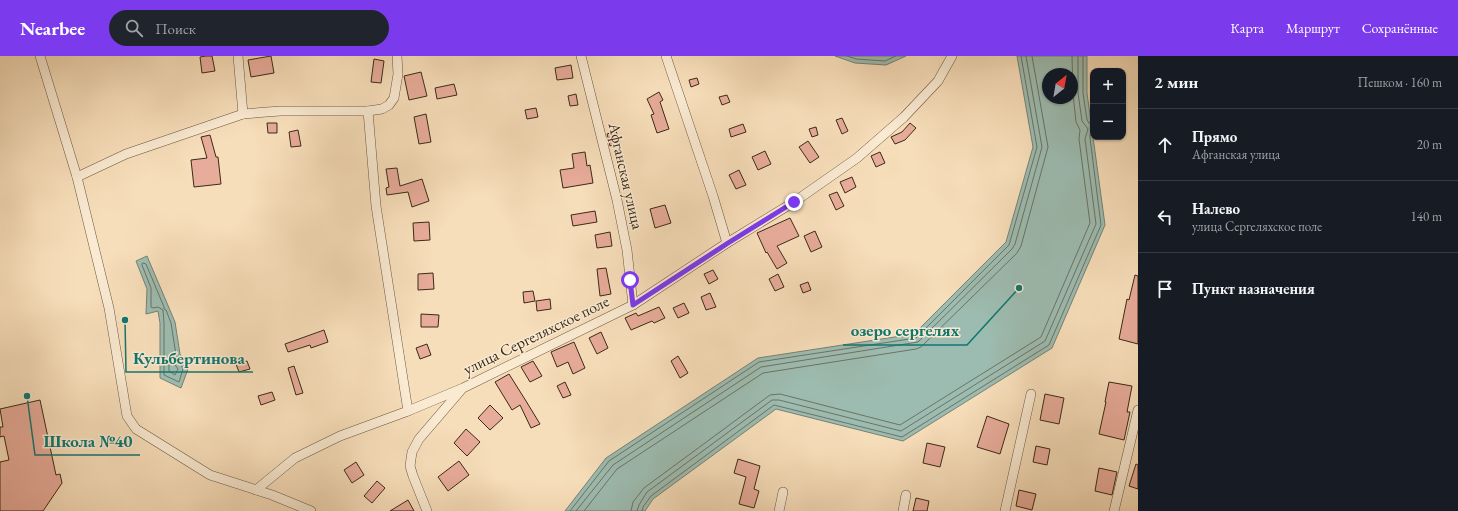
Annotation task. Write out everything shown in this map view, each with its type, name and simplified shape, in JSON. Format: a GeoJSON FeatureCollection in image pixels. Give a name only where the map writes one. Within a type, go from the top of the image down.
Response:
{"type":"FeatureCollection","features":[{"type":"Feature","properties":{"kind":"street"},"geometry":{"type":"LineString","coordinates":[[40,56],[77,177],[109,308],[127,416],[136,429],[210,475],[256,490],[311,511]]}},
{"type":"Feature","properties":{"kind":"street"},"geometry":{"type":"LineString","coordinates":[[238,56],[243,114]]}},
{"type":"Feature","properties":{"kind":"street"},"geometry":{"type":"LineString","coordinates":[[77,177],[126,154],[243,114],[368,111],[382,109],[389,105],[394,98],[398,74],[397,56]]}},
{"type":"Feature","properties":{"kind":"street","name":"Афганская улица"},"geometry":{"type":"LineString","coordinates":[[580,56],[617,200],[627,250],[633,305]]}},
{"type":"Feature","properties":{"kind":"street"},"geometry":{"type":"LineString","coordinates":[[666,56],[728,243]]}},
{"type":"Feature","properties":{"kind":"street","name":"улица Сергеляхское поле"},"geometry":{"type":"LineString","coordinates":[[256,490],[295,458],[340,436],[408,411],[463,388],[633,305],[794,202],[857,158],[904,117],[938,81],[952,56]]}},
{"type":"Feature","properties":{"kind":"street"},"geometry":{"type":"LineString","coordinates":[[368,111],[376,206],[408,411]]}},
{"type":"Feature","properties":{"kind":"street"},"geometry":{"type":"LineString","coordinates":[[427,511],[410,466],[412,452],[419,439],[463,388]]}},
{"type":"Feature","properties":{"kind":"street"},"geometry":{"type":"LineString","coordinates":[[1005,511],[1031,394]]}},
{"type":"Feature","properties":{"kind":"street"},"geometry":{"type":"LineString","coordinates":[[1114,511],[1138,410]]}},
{"type":"Feature","properties":{"kind":"street"},"geometry":{"type":"LineString","coordinates":[[779,511],[783,492]]}},
{"type":"Feature","properties":{"kind":"street"},"geometry":{"type":"LineString","coordinates":[[903,511],[906,495]]}},
{"type":"Feature","properties":{"kind":"water"},"geometry":{"type":"Polygon","coordinates":[[[835,56],[906,56],[886,65],[855,63],[835,56]]]}},
{"type":"Feature","properties":{"kind":"water"},"geometry":{"type":"Polygon","coordinates":[[[1017,56],[1087,56],[1087,93],[1090,115],[1090,140],[1093,140],[1105,225],[1052,348],[903,441],[776,409],[653,499],[645,511],[565,511],[606,458],[758,358],[914,334],[1006,242],[1033,147],[1017,56]]]}},
{"type":"Feature","properties":{"kind":"water"},"geometry":{"type":"Polygon","coordinates":[[[147,256],[175,322],[180,354],[188,369],[181,388],[160,378],[160,323],[158,311],[146,314],[147,289],[136,261],[147,256]]]}},
{"type":"Feature","properties":{"kind":"building"},"geometry":{"type":"Polygon","coordinates":[[[212,56],[215,71],[202,73],[200,57],[212,56]]]}},
{"type":"Feature","properties":{"kind":"building"},"geometry":{"type":"Polygon","coordinates":[[[271,56],[274,73],[251,77],[248,60],[271,56]]]}},
{"type":"Feature","properties":{"kind":"building"},"geometry":{"type":"Polygon","coordinates":[[[374,59],[384,61],[381,83],[371,82],[374,59]]]}},
{"type":"Feature","properties":{"kind":"building"},"geometry":{"type":"Polygon","coordinates":[[[571,65],[573,78],[557,80],[555,68],[571,65]]]}},
{"type":"Feature","properties":{"kind":"building"},"geometry":{"type":"Polygon","coordinates":[[[421,72],[427,96],[409,100],[404,76],[421,72]]]}},
{"type":"Feature","properties":{"kind":"building"},"geometry":{"type":"Polygon","coordinates":[[[697,78],[699,84],[691,87],[689,80],[697,78]]]}},
{"type":"Feature","properties":{"kind":"building"},"geometry":{"type":"Polygon","coordinates":[[[454,84],[457,95],[437,99],[435,88],[454,84]]]}},
{"type":"Feature","properties":{"kind":"building"},"geometry":{"type":"Polygon","coordinates":[[[659,92],[663,100],[660,102],[669,129],[657,133],[651,115],[654,114],[647,99],[659,92]]]}},
{"type":"Feature","properties":{"kind":"building"},"geometry":{"type":"Polygon","coordinates":[[[576,94],[578,105],[570,106],[568,96],[576,94]]]}},
{"type":"Feature","properties":{"kind":"building"},"geometry":{"type":"Polygon","coordinates":[[[727,95],[730,102],[722,105],[719,97],[727,95]]]}},
{"type":"Feature","properties":{"kind":"building"},"geometry":{"type":"Polygon","coordinates":[[[536,108],[538,117],[527,119],[525,110],[536,108]]]}},
{"type":"Feature","properties":{"kind":"building"},"geometry":{"type":"Polygon","coordinates":[[[426,114],[431,142],[419,144],[414,117],[426,114]]]}},
{"type":"Feature","properties":{"kind":"building"},"geometry":{"type":"Polygon","coordinates":[[[842,118],[848,131],[842,134],[836,120],[842,118]]]}},
{"type":"Feature","properties":{"kind":"building"},"geometry":{"type":"Polygon","coordinates":[[[267,123],[277,123],[277,133],[268,133],[267,123]]]}},
{"type":"Feature","properties":{"kind":"building"},"geometry":{"type":"Polygon","coordinates":[[[910,123],[916,128],[905,140],[895,144],[891,137],[902,132],[910,123]]]}},
{"type":"Feature","properties":{"kind":"building"},"geometry":{"type":"Polygon","coordinates":[[[743,124],[746,132],[731,137],[729,129],[743,124]]]}},
{"type":"Feature","properties":{"kind":"building"},"geometry":{"type":"Polygon","coordinates":[[[816,127],[818,135],[812,137],[809,129],[816,127]]]}},
{"type":"Feature","properties":{"kind":"building"},"geometry":{"type":"Polygon","coordinates":[[[298,130],[301,146],[291,147],[289,132],[298,130]]]}},
{"type":"Feature","properties":{"kind":"building"},"geometry":{"type":"Polygon","coordinates":[[[616,131],[620,143],[610,146],[607,134],[616,131]]]}},
{"type":"Feature","properties":{"kind":"building"},"geometry":{"type":"Polygon","coordinates":[[[210,135],[216,157],[218,157],[221,184],[194,187],[191,160],[207,158],[201,137],[210,135]]]}},
{"type":"Feature","properties":{"kind":"building"},"geometry":{"type":"Polygon","coordinates":[[[808,141],[819,157],[810,163],[799,147],[808,141]]]}},
{"type":"Feature","properties":{"kind":"building"},"geometry":{"type":"Polygon","coordinates":[[[765,151],[771,164],[758,170],[752,157],[765,151]]]}},
{"type":"Feature","properties":{"kind":"building"},"geometry":{"type":"Polygon","coordinates":[[[585,152],[587,166],[590,165],[593,183],[563,188],[560,170],[574,168],[572,154],[585,152]]]}},
{"type":"Feature","properties":{"kind":"building"},"geometry":{"type":"Polygon","coordinates":[[[880,152],[885,163],[876,167],[871,156],[880,152]]]}},
{"type":"Feature","properties":{"kind":"building"},"geometry":{"type":"Polygon","coordinates":[[[397,168],[400,186],[422,179],[429,201],[412,207],[408,192],[387,195],[386,188],[389,187],[386,169],[397,168]]]}},
{"type":"Feature","properties":{"kind":"building"},"geometry":{"type":"Polygon","coordinates":[[[739,170],[746,185],[736,189],[729,175],[739,170]]]}},
{"type":"Feature","properties":{"kind":"building"},"geometry":{"type":"Polygon","coordinates":[[[852,177],[856,187],[845,193],[840,182],[852,177]]]}},
{"type":"Feature","properties":{"kind":"building"},"geometry":{"type":"Polygon","coordinates":[[[837,192],[844,206],[836,210],[829,195],[837,192]]]}},
{"type":"Feature","properties":{"kind":"building"},"geometry":{"type":"Polygon","coordinates":[[[665,205],[671,223],[655,228],[650,209],[665,205]]]}},
{"type":"Feature","properties":{"kind":"building"},"geometry":{"type":"Polygon","coordinates":[[[595,211],[597,222],[573,226],[571,215],[595,211]]]}},
{"type":"Feature","properties":{"kind":"building"},"geometry":{"type":"Polygon","coordinates":[[[790,218],[799,236],[777,246],[787,263],[777,269],[767,252],[766,253],[757,233],[790,218]]]}},
{"type":"Feature","properties":{"kind":"building"},"geometry":{"type":"Polygon","coordinates":[[[429,222],[430,240],[414,241],[413,223],[429,222]]]}},
{"type":"Feature","properties":{"kind":"building"},"geometry":{"type":"Polygon","coordinates":[[[815,231],[822,247],[811,252],[804,236],[815,231]]]}},
{"type":"Feature","properties":{"kind":"building"},"geometry":{"type":"Polygon","coordinates":[[[610,232],[612,246],[597,248],[595,235],[610,232]]]}},
{"type":"Feature","properties":{"kind":"building"},"geometry":{"type":"Polygon","coordinates":[[[606,268],[611,294],[600,296],[597,269],[606,268]]]}},
{"type":"Feature","properties":{"kind":"building"},"geometry":{"type":"Polygon","coordinates":[[[713,270],[718,279],[709,284],[704,274],[713,270]]]}},
{"type":"Feature","properties":{"kind":"building"},"geometry":{"type":"Polygon","coordinates":[[[433,273],[434,289],[418,290],[418,274],[433,273]]]}},
{"type":"Feature","properties":{"kind":"building"},"geometry":{"type":"Polygon","coordinates":[[[778,274],[784,287],[775,291],[769,279],[778,274]]]}},
{"type":"Feature","properties":{"kind":"building"},"geometry":{"type":"Polygon","coordinates":[[[1135,275],[1138,276],[1138,344],[1119,339],[1127,299],[1129,300],[1135,275]]]}},
{"type":"Feature","properties":{"kind":"building"},"geometry":{"type":"Polygon","coordinates":[[[808,282],[811,290],[803,293],[800,285],[808,282]]]}},
{"type":"Feature","properties":{"kind":"building"},"geometry":{"type":"Polygon","coordinates":[[[533,291],[535,301],[524,303],[523,292],[533,291]]]}},
{"type":"Feature","properties":{"kind":"building"},"geometry":{"type":"Polygon","coordinates":[[[710,293],[716,307],[706,310],[701,297],[710,293]]]}},
{"type":"Feature","properties":{"kind":"building"},"geometry":{"type":"Polygon","coordinates":[[[550,299],[551,309],[537,311],[536,301],[550,299]]]}},
{"type":"Feature","properties":{"kind":"building"},"geometry":{"type":"Polygon","coordinates":[[[684,303],[689,313],[678,318],[673,308],[684,303]]]}},
{"type":"Feature","properties":{"kind":"building"},"geometry":{"type":"Polygon","coordinates":[[[659,307],[665,318],[654,323],[652,321],[631,330],[625,318],[636,313],[638,316],[659,307]]]}},
{"type":"Feature","properties":{"kind":"building"},"geometry":{"type":"Polygon","coordinates":[[[421,314],[439,315],[438,327],[421,327],[421,314]]]}},
{"type":"Feature","properties":{"kind":"building"},"geometry":{"type":"Polygon","coordinates":[[[324,330],[328,342],[311,348],[310,345],[288,352],[285,344],[324,330]]]}},
{"type":"Feature","properties":{"kind":"building"},"geometry":{"type":"Polygon","coordinates":[[[601,332],[608,348],[597,354],[589,338],[601,332]]]}},
{"type":"Feature","properties":{"kind":"building"},"geometry":{"type":"Polygon","coordinates":[[[574,342],[585,368],[573,374],[568,362],[557,367],[551,352],[574,342]]]}},
{"type":"Feature","properties":{"kind":"building"},"geometry":{"type":"Polygon","coordinates":[[[427,344],[431,355],[420,359],[416,348],[427,344]]]}},
{"type":"Feature","properties":{"kind":"building"},"geometry":{"type":"Polygon","coordinates":[[[678,356],[688,373],[680,378],[671,361],[678,356]]]}},
{"type":"Feature","properties":{"kind":"building"},"geometry":{"type":"Polygon","coordinates":[[[247,361],[250,369],[239,372],[236,364],[247,361]]]}},
{"type":"Feature","properties":{"kind":"building"},"geometry":{"type":"Polygon","coordinates":[[[533,361],[542,376],[530,382],[521,367],[533,361]]]}},
{"type":"Feature","properties":{"kind":"building"},"geometry":{"type":"Polygon","coordinates":[[[294,366],[303,393],[296,395],[288,368],[294,366]]]}},
{"type":"Feature","properties":{"kind":"building"},"geometry":{"type":"Polygon","coordinates":[[[509,374],[540,424],[531,428],[520,405],[512,410],[495,382],[509,374]]]}},
{"type":"Feature","properties":{"kind":"building"},"geometry":{"type":"Polygon","coordinates":[[[565,382],[571,395],[563,398],[557,386],[565,382]]]}},
{"type":"Feature","properties":{"kind":"building"},"geometry":{"type":"Polygon","coordinates":[[[1109,382],[1132,386],[1127,412],[1130,412],[1124,440],[1099,434],[1109,382]]]}},
{"type":"Feature","properties":{"kind":"building"},"geometry":{"type":"Polygon","coordinates":[[[272,392],[275,400],[261,405],[258,396],[272,392]]]}},
{"type":"Feature","properties":{"kind":"building"},"geometry":{"type":"Polygon","coordinates":[[[1045,394],[1064,398],[1059,424],[1040,420],[1045,394]]]}},
{"type":"Feature","properties":{"kind":"building"},"geometry":{"type":"Polygon","coordinates":[[[40,400],[56,475],[60,474],[62,483],[43,511],[0,511],[0,462],[9,460],[4,436],[0,437],[0,427],[3,427],[0,409],[40,400]]]}},
{"type":"Feature","properties":{"kind":"building"},"geometry":{"type":"Polygon","coordinates":[[[490,405],[503,418],[490,430],[478,418],[490,405]]]}},
{"type":"Feature","properties":{"kind":"building"},"geometry":{"type":"Polygon","coordinates":[[[987,416],[1009,424],[1000,454],[977,447],[987,416]]]}},
{"type":"Feature","properties":{"kind":"building"},"geometry":{"type":"Polygon","coordinates":[[[466,429],[480,442],[467,456],[454,443],[466,429]]]}},
{"type":"Feature","properties":{"kind":"building"},"geometry":{"type":"Polygon","coordinates":[[[927,443],[945,447],[940,467],[923,463],[927,443]]]}},
{"type":"Feature","properties":{"kind":"building"},"geometry":{"type":"Polygon","coordinates":[[[1036,446],[1050,449],[1047,465],[1033,462],[1036,446]]]}},
{"type":"Feature","properties":{"kind":"building"},"geometry":{"type":"Polygon","coordinates":[[[738,459],[760,466],[754,489],[759,491],[754,508],[739,504],[746,477],[734,473],[738,459]]]}},
{"type":"Feature","properties":{"kind":"building"},"geometry":{"type":"Polygon","coordinates":[[[459,461],[469,475],[448,491],[438,477],[459,461]]]}},
{"type":"Feature","properties":{"kind":"building"},"geometry":{"type":"Polygon","coordinates":[[[356,462],[364,475],[352,483],[344,470],[356,462]]]}},
{"type":"Feature","properties":{"kind":"building"},"geometry":{"type":"Polygon","coordinates":[[[1136,464],[1138,465],[1138,489],[1129,486],[1136,464]]]}},
{"type":"Feature","properties":{"kind":"building"},"geometry":{"type":"Polygon","coordinates":[[[1099,468],[1117,472],[1112,495],[1095,491],[1099,468]]]}},
{"type":"Feature","properties":{"kind":"building"},"geometry":{"type":"Polygon","coordinates":[[[377,481],[385,488],[372,503],[364,496],[377,481]]]}},
{"type":"Feature","properties":{"kind":"building"},"geometry":{"type":"Polygon","coordinates":[[[1019,490],[1036,494],[1032,510],[1016,506],[1019,490]]]}},
{"type":"Feature","properties":{"kind":"building"},"geometry":{"type":"Polygon","coordinates":[[[916,498],[929,501],[927,511],[913,511],[916,498]]]}},
{"type":"Feature","properties":{"kind":"building"},"geometry":{"type":"Polygon","coordinates":[[[408,500],[414,511],[390,511],[408,500]]]}},
{"type":"Feature","properties":{"kind":"place","name":"озеро сергелях"},"geometry":{"type":"Point","coordinates":[1019,288]}},
{"type":"Feature","properties":{"kind":"place","name":"Кульбертинова"},"geometry":{"type":"Point","coordinates":[125,320]}},
{"type":"Feature","properties":{"kind":"place","name":"Школа №40"},"geometry":{"type":"Point","coordinates":[27,396]}},
{"type":"Feature","properties":{"kind":"route"},"geometry":{"type":"LineString","coordinates":[[630,280],[633,305],[794,202]]}}]}
